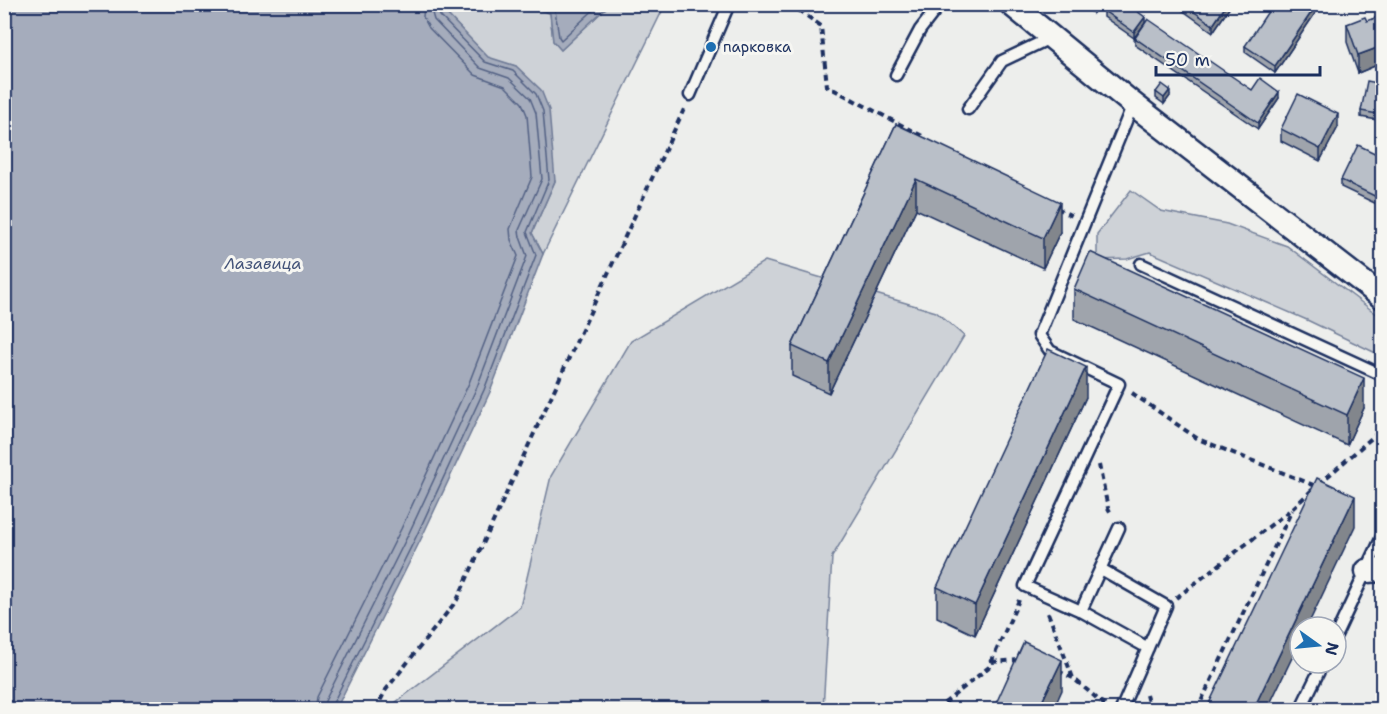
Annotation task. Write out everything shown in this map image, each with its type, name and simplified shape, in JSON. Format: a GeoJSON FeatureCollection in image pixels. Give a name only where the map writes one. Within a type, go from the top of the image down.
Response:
{"type":"FeatureCollection","features":[{"type":"Feature","properties":{"kind":"street"},"geometry":{"type":"LineString","coordinates":[[1011,4],[1133,104],[1383,297]]}},
{"type":"Feature","properties":{"kind":"lane"},"geometry":{"type":"LineString","coordinates":[[690,95],[729,4]]}},
{"type":"Feature","properties":{"kind":"lane"},"geometry":{"type":"LineString","coordinates":[[896,75],[920,30],[940,4]]}},
{"type":"Feature","properties":{"kind":"lane"},"geometry":{"type":"LineString","coordinates":[[968,109],[1002,61],[1052,37]]}},
{"type":"Feature","properties":{"kind":"lane"},"geometry":{"type":"LineString","coordinates":[[1133,104],[1039,335],[1050,351],[1119,384],[1025,586],[1081,611],[1148,648]]}},
{"type":"Feature","properties":{"kind":"lane"},"geometry":{"type":"LineString","coordinates":[[1141,264],[1383,375]]}},
{"type":"Feature","properties":{"kind":"lane"},"geometry":{"type":"LineString","coordinates":[[1081,611],[1119,528]]}},
{"type":"Feature","properties":{"kind":"lane"},"geometry":{"type":"LineString","coordinates":[[1348,615],[1375,571],[1383,537]]}},
{"type":"Feature","properties":{"kind":"lane"},"geometry":{"type":"LineString","coordinates":[[1101,569],[1166,606],[1121,710]]}},
{"type":"Feature","properties":{"kind":"lane"},"geometry":{"type":"LineString","coordinates":[[1302,709],[1318,675]]}},
{"type":"Feature","properties":{"kind":"path"},"geometry":{"type":"LineString","coordinates":[[790,4],[821,26],[827,86],[930,140]]}},
{"type":"Feature","properties":{"kind":"path"},"geometry":{"type":"LineString","coordinates":[[376,710],[385,691],[457,600],[690,95]]}},
{"type":"Feature","properties":{"kind":"path"},"geometry":{"type":"LineString","coordinates":[[1053,206],[1074,217]]}},
{"type":"Feature","properties":{"kind":"path"},"geometry":{"type":"LineString","coordinates":[[1119,384],[1198,439],[1316,486]]}},
{"type":"Feature","properties":{"kind":"path"},"geometry":{"type":"LineString","coordinates":[[1166,606],[1293,508],[1383,429]]}},
{"type":"Feature","properties":{"kind":"path"},"geometry":{"type":"LineString","coordinates":[[1093,440],[1107,507],[1119,528]]}},
{"type":"Feature","properties":{"kind":"path"},"geometry":{"type":"LineString","coordinates":[[1197,710],[1293,508]]}},
{"type":"Feature","properties":{"kind":"path"},"geometry":{"type":"LineString","coordinates":[[936,710],[992,662],[1025,586]]}},
{"type":"Feature","properties":{"kind":"path"},"geometry":{"type":"LineString","coordinates":[[1041,593],[1073,678]]}},
{"type":"Feature","properties":{"kind":"path"},"geometry":{"type":"LineString","coordinates":[[992,662],[1027,661]]}},
{"type":"Feature","properties":{"kind":"path"},"geometry":{"type":"LineString","coordinates":[[1055,670],[1073,678],[1110,710]]}},
{"type":"Feature","properties":{"kind":"shaded area"},"geometry":{"type":"Polygon","coordinates":[[[520,4],[550,13],[553,41],[561,50],[609,5],[665,5],[543,254],[532,233],[555,181],[516,66],[488,58],[445,12],[448,5],[520,4]]]}},
{"type":"Feature","properties":{"kind":"shaded area"},"geometry":{"type":"Polygon","coordinates":[[[1131,190],[1161,211],[1227,224],[1287,246],[1382,318],[1382,356],[1307,320],[1150,252],[1127,259],[1097,260],[1097,234],[1131,190]]]}},
{"type":"Feature","properties":{"kind":"shaded area"},"geometry":{"type":"Polygon","coordinates":[[[765,261],[936,312],[964,336],[832,557],[823,709],[390,710],[391,706],[520,607],[551,476],[631,341],[765,261]]]}},
{"type":"Feature","properties":{"kind":"water","name":"Лазавица"},"geometry":{"type":"Polygon","coordinates":[[[4,5],[448,5],[445,12],[488,57],[516,66],[541,90],[549,110],[555,181],[532,233],[543,254],[490,392],[421,539],[336,709],[5,709],[4,5]]]}},
{"type":"Feature","properties":{"kind":"water"},"geometry":{"type":"Polygon","coordinates":[[[520,5],[609,5],[561,50],[553,41],[550,13],[520,5]]]}},
{"type":"Feature","properties":{"kind":"building"},"geometry":{"type":"Polygon","coordinates":[[[1109,4],[1127,4],[1145,17],[1134,32],[1104,11],[1109,4]]]}},
{"type":"Feature","properties":{"kind":"building"},"geometry":{"type":"Polygon","coordinates":[[[1183,4],[1227,4],[1213,25],[1183,4]]]}},
{"type":"Feature","properties":{"kind":"building"},"geometry":{"type":"Polygon","coordinates":[[[1273,4],[1317,4],[1275,66],[1245,46],[1273,4]]]}},
{"type":"Feature","properties":{"kind":"building"},"geometry":{"type":"Polygon","coordinates":[[[1383,15],[1383,60],[1377,48],[1358,55],[1347,24],[1365,17],[1367,21],[1383,15]]]}},
{"type":"Feature","properties":{"kind":"building"},"geometry":{"type":"Polygon","coordinates":[[[1148,19],[1252,90],[1260,78],[1279,92],[1258,123],[1135,38],[1148,19]]]}},
{"type":"Feature","properties":{"kind":"building"},"geometry":{"type":"Polygon","coordinates":[[[1367,81],[1383,84],[1383,115],[1361,111],[1367,81]]]}},
{"type":"Feature","properties":{"kind":"building"},"geometry":{"type":"Polygon","coordinates":[[[1162,84],[1170,90],[1164,98],[1156,92],[1162,84]]]}},
{"type":"Feature","properties":{"kind":"building"},"geometry":{"type":"Polygon","coordinates":[[[1298,94],[1338,114],[1320,149],[1281,129],[1298,94]]]}},
{"type":"Feature","properties":{"kind":"building"},"geometry":{"type":"Polygon","coordinates":[[[896,124],[1060,202],[1043,238],[916,179],[829,363],[792,346],[896,124]]]}},
{"type":"Feature","properties":{"kind":"building"},"geometry":{"type":"Polygon","coordinates":[[[1358,145],[1383,157],[1383,200],[1341,180],[1358,145]]]}},
{"type":"Feature","properties":{"kind":"building"},"geometry":{"type":"Polygon","coordinates":[[[1090,252],[1364,378],[1347,415],[1074,289],[1090,252]]]}},
{"type":"Feature","properties":{"kind":"building"},"geometry":{"type":"Polygon","coordinates":[[[1048,349],[1086,367],[975,605],[937,587],[1048,349]]]}},
{"type":"Feature","properties":{"kind":"building"},"geometry":{"type":"Polygon","coordinates":[[[1317,478],[1355,496],[1298,615],[1288,615],[1288,637],[1253,710],[1206,710],[1317,478]]]}},
{"type":"Feature","properties":{"kind":"building"},"geometry":{"type":"Polygon","coordinates":[[[1024,642],[1062,660],[1038,710],[993,710],[1024,642]]]}},
{"type":"Feature","properties":{"kind":"place","name":"парковка"},"geometry":{"type":"Point","coordinates":[711,47]}}]}
